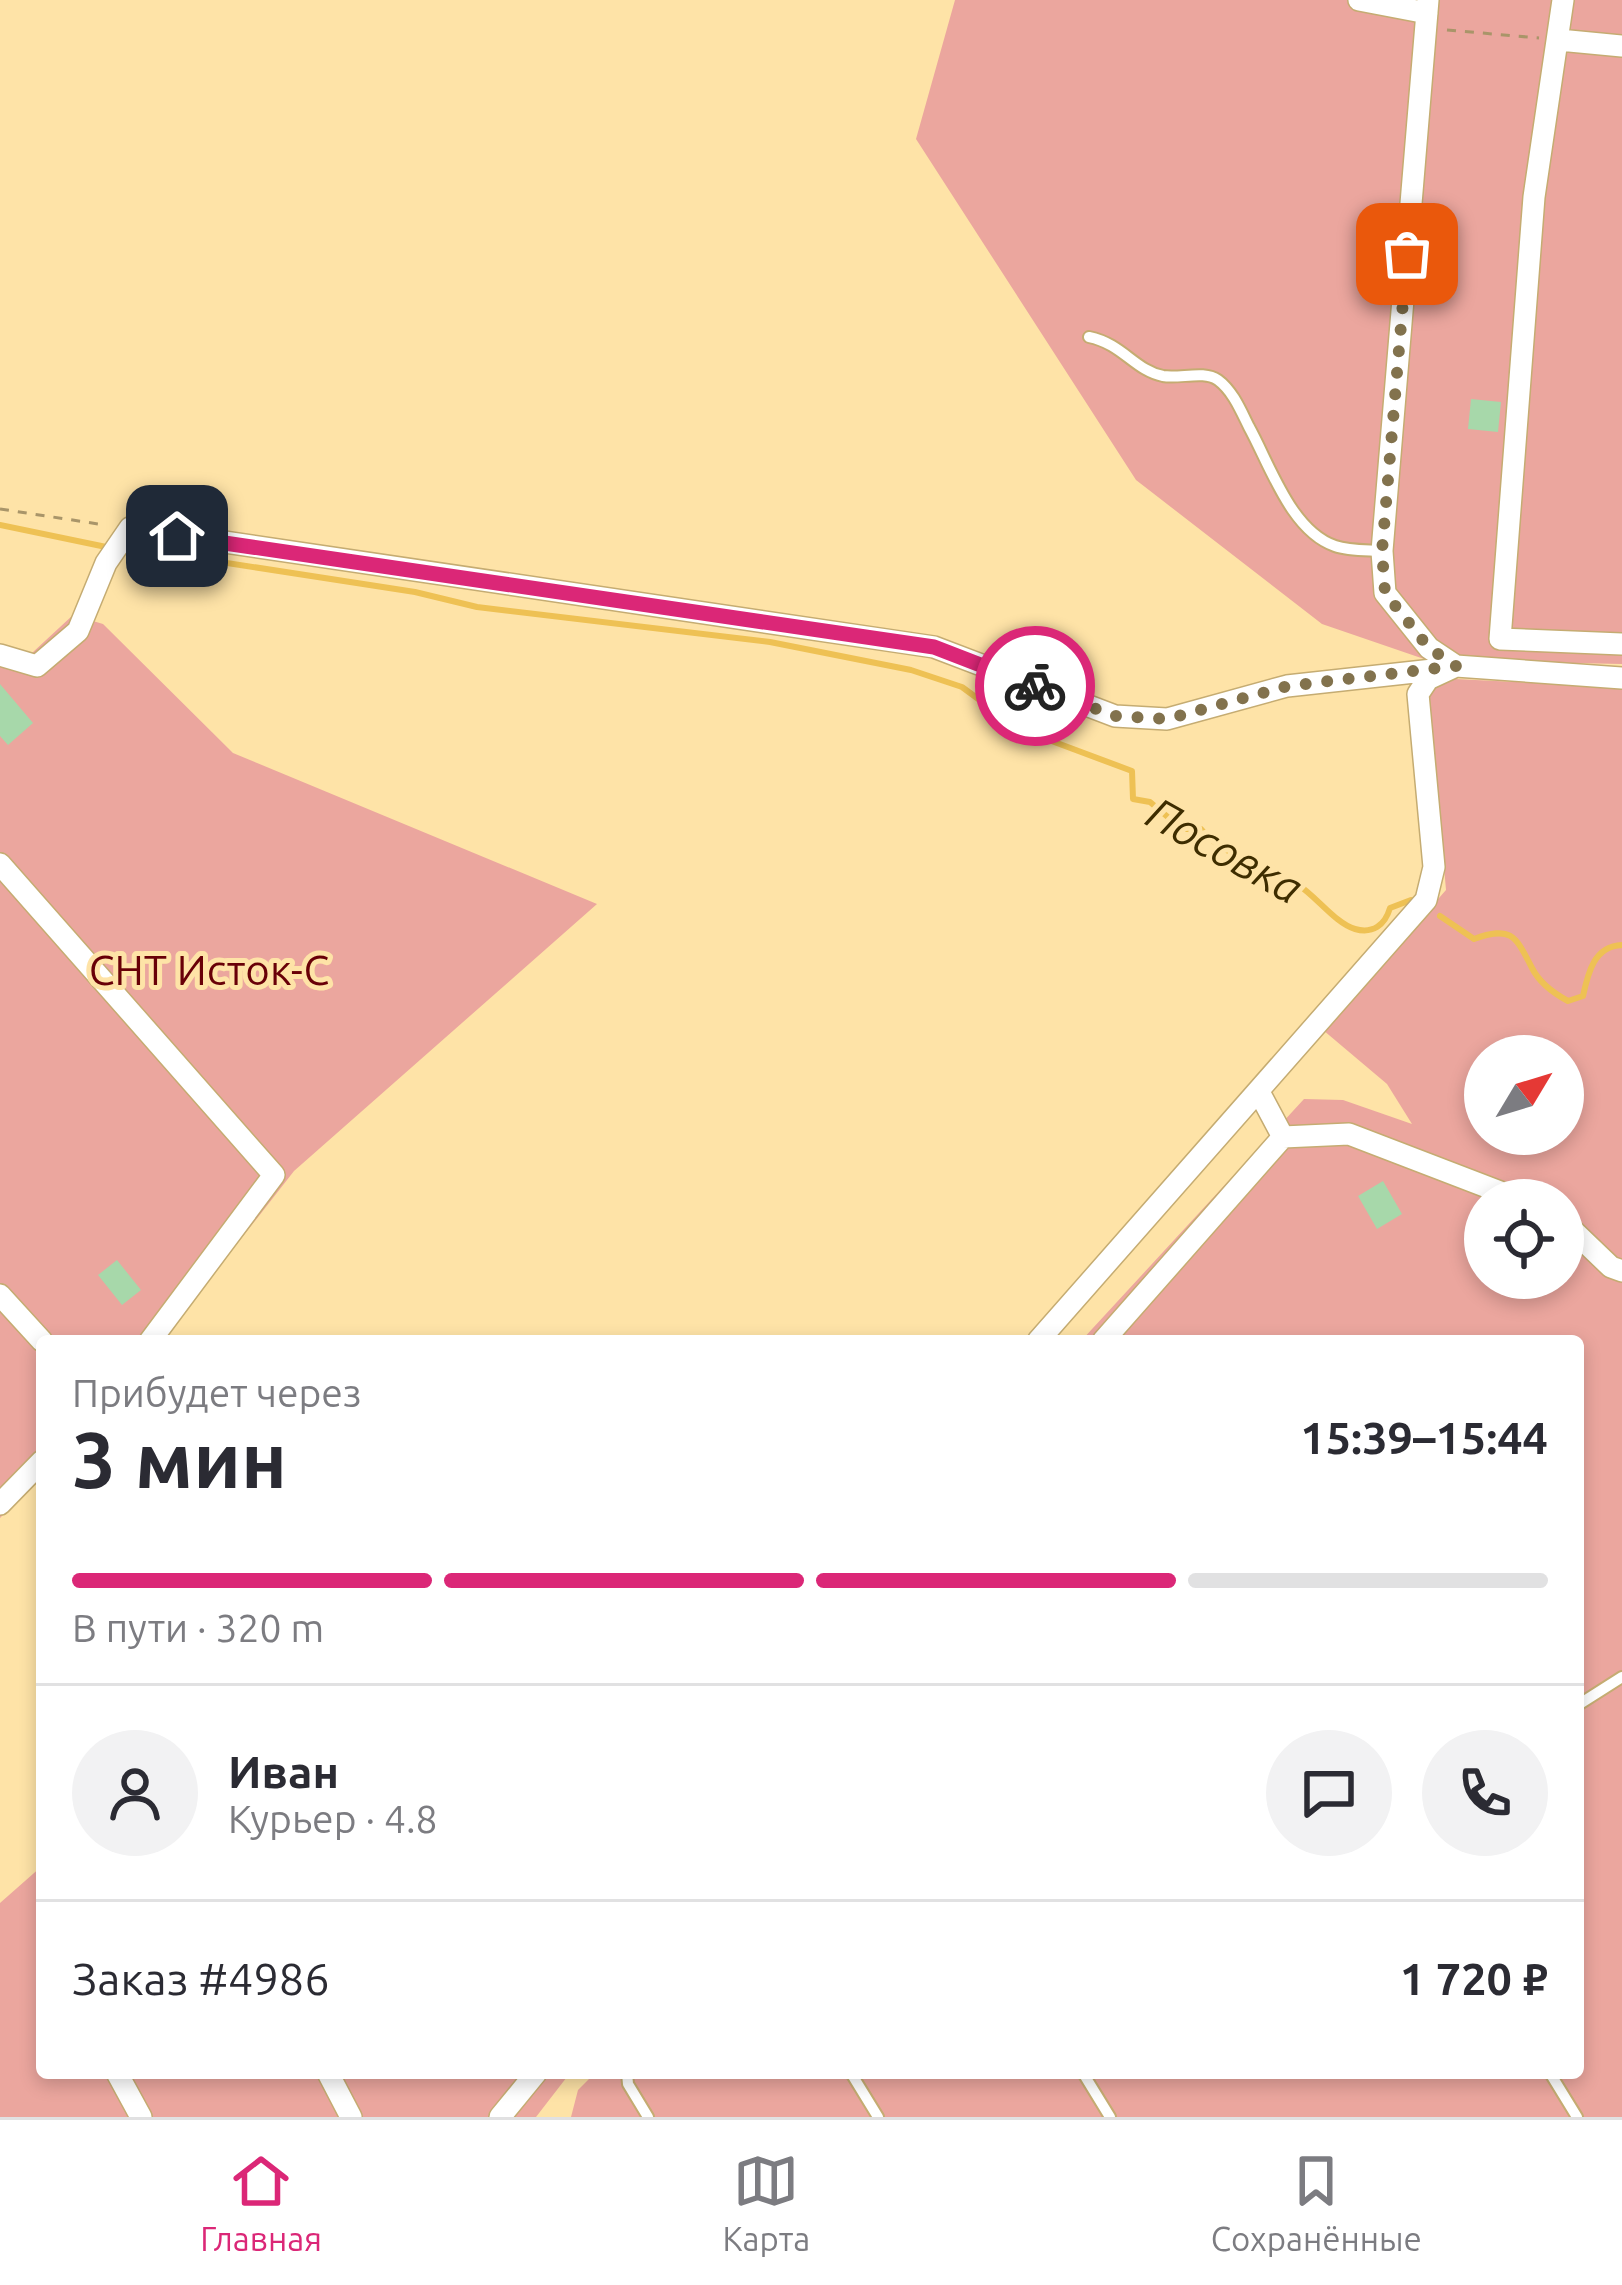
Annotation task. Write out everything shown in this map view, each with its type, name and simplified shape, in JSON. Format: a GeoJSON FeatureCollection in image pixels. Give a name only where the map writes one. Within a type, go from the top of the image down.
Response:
{"type":"FeatureCollection","features":[{"type":"Feature","properties":{"kind":"street"},"geometry":{"type":"LineString","coordinates":[[1359,0],[1427,14],[1382,551],[1385,593],[1449,668]]}},
{"type":"Feature","properties":{"kind":"street"},"geometry":{"type":"LineString","coordinates":[[1563,0],[1534,197],[1500,639],[1622,644]]}},
{"type":"Feature","properties":{"kind":"street"},"geometry":{"type":"LineString","coordinates":[[1559,40],[1622,46]]}},
{"type":"Feature","properties":{"kind":"street"},"geometry":{"type":"LineString","coordinates":[[0,656],[37,666],[78,632],[106,563],[127,533],[934,647],[1115,716],[1167,719],[1288,686],[1449,668],[1622,678]]}},
{"type":"Feature","properties":{"kind":"street"},"geometry":{"type":"LineString","coordinates":[[1043,1335],[1426,900],[1434,867],[1418,694],[1449,668]]}},
{"type":"Feature","properties":{"kind":"street"},"geometry":{"type":"LineString","coordinates":[[0,864],[274,1175],[154,1335]]}},
{"type":"Feature","properties":{"kind":"street"},"geometry":{"type":"LineString","coordinates":[[1259,1092],[1283,1137]]}},
{"type":"Feature","properties":{"kind":"street"},"geometry":{"type":"LineString","coordinates":[[1108,1335],[1283,1137],[1349,1134],[1466,1179]]}},
{"type":"Feature","properties":{"kind":"street"},"geometry":{"type":"LineString","coordinates":[[1584,1241],[1611,1267],[1622,1271]]}},
{"type":"Feature","properties":{"kind":"street"},"geometry":{"type":"LineString","coordinates":[[0,1295],[37,1335]]}},
{"type":"Feature","properties":{"kind":"street"},"geometry":{"type":"LineString","coordinates":[[0,1504],[36,1467]]}},
{"type":"Feature","properties":{"kind":"street"},"geometry":{"type":"LineString","coordinates":[[120,2079],[141,2117]]}},
{"type":"Feature","properties":{"kind":"street"},"geometry":{"type":"LineString","coordinates":[[331,2079],[351,2117]]}},
{"type":"Feature","properties":{"kind":"street"},"geometry":{"type":"LineString","coordinates":[[500,2117],[531,2079]]}},
{"type":"Feature","properties":{"kind":"lane"},"geometry":{"type":"LineString","coordinates":[[1089,337],[1114,344],[1138,364],[1163,376],[1207,375],[1218,380],[1232,395],[1293,508],[1315,537],[1338,548],[1382,551]]}},
{"type":"Feature","properties":{"kind":"lane"},"geometry":{"type":"LineString","coordinates":[[1584,1701],[1622,1677]]}},
{"type":"Feature","properties":{"kind":"lane"},"geometry":{"type":"LineString","coordinates":[[628,2079],[648,2117]]}},
{"type":"Feature","properties":{"kind":"lane"},"geometry":{"type":"LineString","coordinates":[[855,2079],[878,2117]]}},
{"type":"Feature","properties":{"kind":"lane"},"geometry":{"type":"LineString","coordinates":[[1087,2079],[1110,2117]]}},
{"type":"Feature","properties":{"kind":"lane"},"geometry":{"type":"LineString","coordinates":[[1554,2079],[1577,2117]]}},
{"type":"Feature","properties":{"kind":"path"},"geometry":{"type":"LineString","coordinates":[[1427,14],[1559,40]]}},
{"type":"Feature","properties":{"kind":"path"},"geometry":{"type":"LineString","coordinates":[[0,509],[127,533]]}},
{"type":"Feature","properties":{"kind":"green space"},"geometry":{"type":"Polygon","coordinates":[[[955,0],[1622,0],[1622,664],[1427,660],[1322,624],[1136,480],[916,139],[955,0]]]}},
{"type":"Feature","properties":{"kind":"green space","name":"СНТ Исток-С"},"geometry":{"type":"Polygon","coordinates":[[[73,615],[103,624],[233,753],[597,904],[294,1171],[166,1335],[36,1335],[36,1481],[0,1518],[0,644],[32,653],[73,615]]]}},
{"type":"Feature","properties":{"kind":"green space"},"geometry":{"type":"Polygon","coordinates":[[[1455,679],[1622,687],[1622,2117],[571,2117],[578,2090],[589,2079],[1584,2079],[1584,1335],[1087,1335],[1304,1099],[1343,1100],[1412,1124],[1387,1084],[1323,1030],[1446,890],[1429,691],[1455,679]]]}},
{"type":"Feature","properties":{"kind":"green space"},"geometry":{"type":"Polygon","coordinates":[[[36,1871],[36,2079],[565,2079],[536,2117],[0,2117],[0,1903],[36,1871]]]}},
{"type":"Feature","properties":{"kind":"building"},"geometry":{"type":"Polygon","coordinates":[[[1471,399],[1501,402],[1498,432],[1468,429],[1471,399]]]}},
{"type":"Feature","properties":{"kind":"building"},"geometry":{"type":"Polygon","coordinates":[[[0,684],[33,723],[8,745],[0,736],[0,684]]]}},
{"type":"Feature","properties":{"kind":"building"},"geometry":{"type":"Polygon","coordinates":[[[1383,1181],[1402,1214],[1377,1229],[1358,1196],[1383,1181]]]}},
{"type":"Feature","properties":{"kind":"building"},"geometry":{"type":"Polygon","coordinates":[[[117,1260],[141,1290],[122,1305],[98,1275],[117,1260]]]}},
{"type":"Feature","properties":{"kind":"waterway","name":"Посовка"},"geometry":{"type":"LineString","coordinates":[[0,525],[111,548]]}},
{"type":"Feature","properties":{"kind":"waterway","name":"Посовка"},"geometry":{"type":"LineString","coordinates":[[123,551],[143,550],[415,592],[477,607],[770,642],[911,670],[995,703],[1027,720],[1049,740],[1132,771],[1133,799],[1150,802],[1182,829],[1201,829],[1233,853],[1297,884],[1348,926],[1373,929],[1390,908],[1411,900]]}},
{"type":"Feature","properties":{"kind":"waterway","name":"Посовка"},"geometry":{"type":"LineString","coordinates":[[1440,916],[1474,939],[1497,933],[1511,937],[1539,978],[1568,1001],[1583,996],[1599,956],[1622,945]]}},
{"type":"Feature","properties":{"kind":"way so far"},"geometry":{"type":"LineString","coordinates":[[1035,686],[1115,716],[1167,719],[1288,686],[1456,666],[1429,648],[1385,593],[1382,551],[1407,254]]}},
{"type":"Feature","properties":{"kind":"route"},"geometry":{"type":"LineString","coordinates":[[177,536],[934,647],[1035,686]]}}]}
